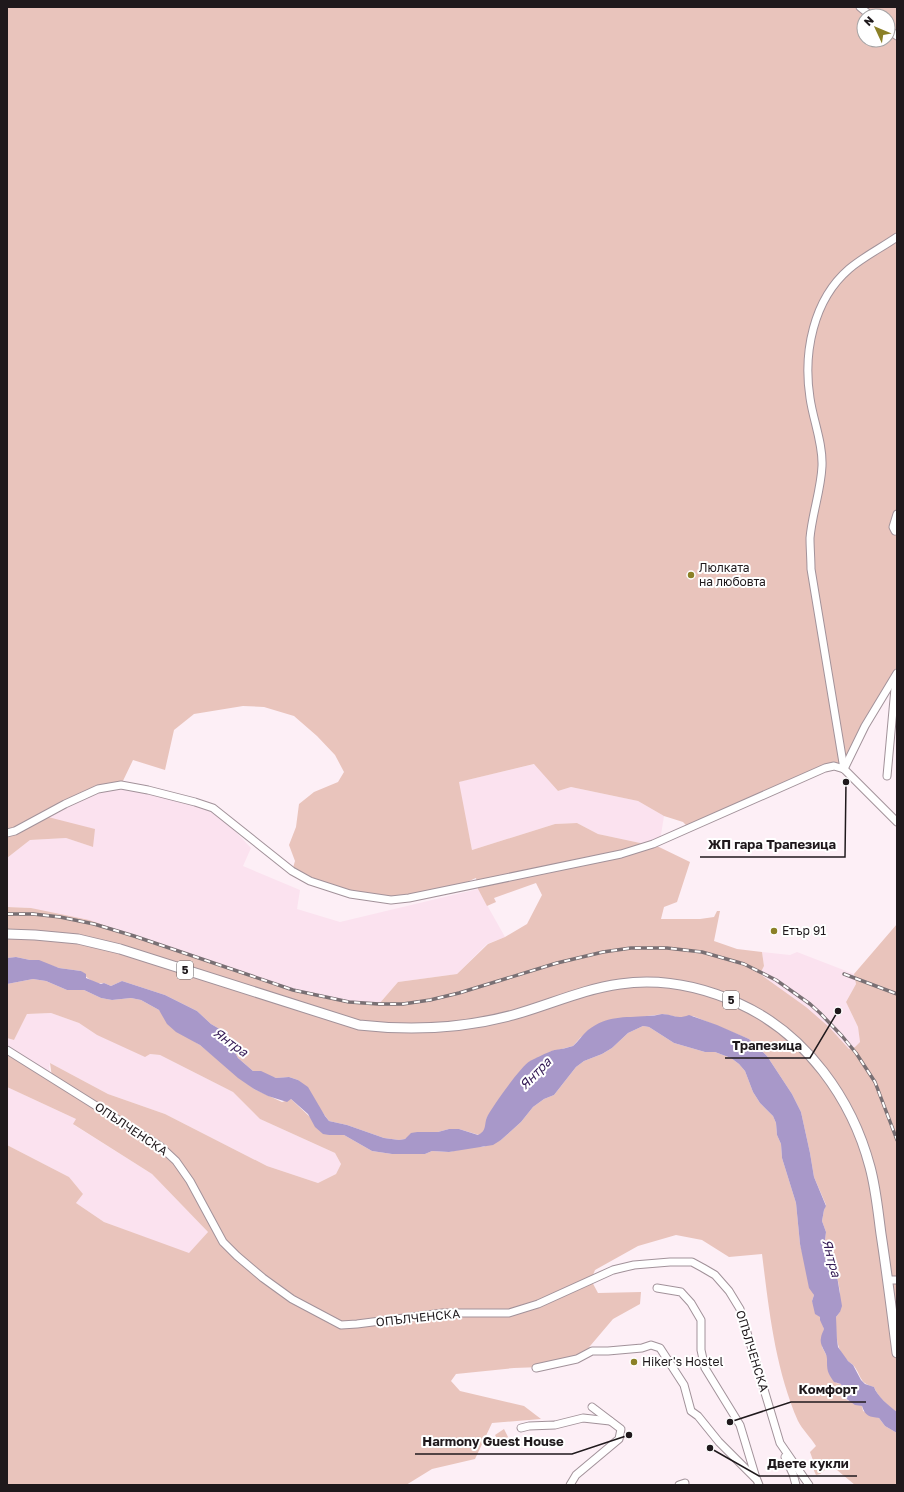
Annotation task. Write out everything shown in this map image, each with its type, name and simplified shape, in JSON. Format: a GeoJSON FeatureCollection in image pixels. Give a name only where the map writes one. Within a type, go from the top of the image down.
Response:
{"type":"FeatureCollection","features":[{"type":"Feature","properties":{"kind":"main road","name":"5"},"geometry":{"type":"LineString","coordinates":[[7,934],[35,934],[78,939],[120,949],[359,1024],[392,1028],[424,1029],[462,1026],[513,1015],[586,991],[621,984],[655,982],[682,985],[724,996],[754,1010],[779,1026],[799,1044],[821,1069],[841,1098],[854,1124],[870,1167],[892,1280],[893,1320],[897,1352]]}},
{"type":"Feature","properties":{"kind":"street"},"geometry":{"type":"LineString","coordinates":[[844,769],[811,569],[810,538],[822,466],[818,436],[810,399],[807,363],[812,336],[821,306],[834,284],[850,269],[897,238]]}},
{"type":"Feature","properties":{"kind":"street"},"geometry":{"type":"LineString","coordinates":[[897,514],[893,528],[895,531],[897,529]]}},
{"type":"Feature","properties":{"kind":"street"},"geometry":{"type":"LineString","coordinates":[[844,769],[865,726],[896,673]]}},
{"type":"Feature","properties":{"kind":"street"},"geometry":{"type":"LineString","coordinates":[[887,776],[896,673]]}},
{"type":"Feature","properties":{"kind":"street"},"geometry":{"type":"LineString","coordinates":[[7,833],[15,831],[65,804],[98,789],[121,785],[155,791],[213,808],[292,871],[310,881],[350,894],[390,900],[409,898],[621,854],[653,844],[825,768],[834,766],[844,769],[897,822]]}},
{"type":"Feature","properties":{"kind":"street","name":"ОПЪЛЧЕНСКА"},"geometry":{"type":"LineString","coordinates":[[7,1050],[160,1146],[176,1161],[190,1181],[223,1242],[236,1256],[292,1299],[341,1325],[443,1313],[509,1313],[538,1304],[613,1270],[634,1265],[692,1262],[715,1276],[730,1292],[740,1309],[780,1443],[809,1485]]}},
{"type":"Feature","properties":{"kind":"street"},"geometry":{"type":"LineString","coordinates":[[657,1288],[681,1292],[701,1320],[701,1350],[705,1368],[740,1425],[758,1483]]}},
{"type":"Feature","properties":{"kind":"street"},"geometry":{"type":"LineString","coordinates":[[536,1368],[577,1359],[592,1351],[642,1348],[652,1345],[660,1348],[684,1385],[691,1410],[758,1483]]}},
{"type":"Feature","properties":{"kind":"street"},"geometry":{"type":"LineString","coordinates":[[570,1485],[576,1475],[619,1440],[621,1429],[592,1407]]}},
{"type":"Feature","properties":{"kind":"street"},"geometry":{"type":"LineString","coordinates":[[521,1428],[555,1424],[583,1418],[610,1421]]}},
{"type":"Feature","properties":{"kind":"street"},"geometry":{"type":"LineString","coordinates":[[780,1443],[796,1485]]}},
{"type":"Feature","properties":{"kind":"shaded area"},"geometry":{"type":"Polygon","coordinates":[[[7,7],[897,7],[897,670],[844,769],[834,766],[689,828],[683,822],[664,816],[638,801],[571,787],[558,791],[534,764],[459,782],[472,850],[555,824],[577,823],[598,834],[659,847],[690,862],[677,902],[664,907],[661,919],[700,919],[714,917],[717,911],[720,911],[714,941],[737,949],[762,952],[764,966],[760,974],[806,1007],[829,1027],[849,1049],[855,1047],[860,1042],[858,1027],[846,1002],[856,984],[854,974],[897,924],[897,1412],[884,1401],[874,1387],[863,1381],[856,1369],[844,1356],[838,1346],[836,1335],[836,1317],[840,1312],[840,1292],[836,1270],[827,1259],[824,1249],[826,1232],[822,1221],[826,1205],[814,1177],[801,1112],[792,1094],[767,1056],[749,1039],[693,1016],[681,1018],[664,1014],[647,1016],[581,1037],[573,1046],[550,1052],[529,1062],[487,1117],[485,1131],[479,1135],[459,1129],[449,1129],[438,1132],[417,1132],[405,1139],[399,1140],[384,1138],[347,1125],[329,1121],[298,1080],[289,1077],[276,1078],[253,1071],[238,1058],[228,1034],[211,1024],[197,1011],[165,995],[122,981],[111,986],[104,983],[97,983],[85,976],[81,971],[59,968],[34,960],[16,957],[7,958],[7,907],[31,908],[89,920],[293,990],[324,998],[379,1004],[398,982],[457,974],[488,944],[505,937],[527,924],[542,895],[536,883],[494,898],[496,902],[487,906],[478,889],[476,878],[451,889],[409,898],[350,894],[292,871],[295,861],[289,845],[296,827],[299,804],[314,792],[338,782],[344,772],[335,755],[317,736],[294,716],[264,707],[243,706],[194,714],[174,730],[165,770],[133,760],[121,785],[98,789],[44,816],[95,829],[93,847],[66,838],[30,840],[7,858],[7,7]]]}},
{"type":"Feature","properties":{"kind":"shaded area"},"geometry":{"type":"Polygon","coordinates":[[[535,764],[558,791],[571,787],[638,801],[664,816],[659,847],[598,834],[577,823],[555,824],[472,850],[458,782],[535,764]]]}},
{"type":"Feature","properties":{"kind":"shaded area"},"geometry":{"type":"Polygon","coordinates":[[[121,785],[213,808],[251,848],[243,866],[300,890],[297,909],[340,922],[478,889],[505,937],[487,944],[457,974],[398,982],[379,1004],[349,1002],[293,990],[134,936],[31,908],[7,907],[7,858],[30,840],[66,838],[93,847],[43,815],[65,804],[121,785]]]}},
{"type":"Feature","properties":{"kind":"shaded area"},"geometry":{"type":"Polygon","coordinates":[[[762,952],[790,955],[797,952],[854,974],[856,984],[846,1002],[858,1027],[860,1042],[855,1047],[849,1049],[829,1027],[760,974],[764,966],[762,952]]]}},
{"type":"Feature","properties":{"kind":"shaded area"},"geometry":{"type":"Polygon","coordinates":[[[33,979],[46,981],[67,990],[84,990],[101,998],[112,1000],[131,998],[141,1000],[159,1010],[189,1038],[200,1045],[254,1089],[282,1102],[291,1099],[329,1135],[344,1135],[372,1151],[392,1154],[425,1154],[432,1151],[449,1152],[471,1147],[483,1147],[501,1140],[521,1122],[533,1107],[544,1099],[554,1095],[576,1067],[584,1061],[602,1054],[612,1048],[628,1033],[643,1026],[649,1027],[674,1043],[705,1052],[715,1052],[731,1058],[745,1071],[753,1092],[760,1103],[773,1116],[776,1123],[777,1135],[781,1144],[782,1158],[796,1203],[800,1244],[814,1295],[812,1301],[824,1329],[822,1347],[828,1358],[827,1361],[836,1383],[841,1384],[842,1387],[840,1390],[847,1400],[862,1406],[863,1411],[879,1418],[885,1426],[897,1433],[897,1485],[855,1485],[831,1465],[820,1474],[816,1475],[810,1452],[816,1446],[798,1421],[790,1401],[778,1360],[770,1317],[762,1254],[729,1257],[702,1240],[676,1235],[638,1246],[595,1270],[591,1280],[598,1293],[641,1292],[640,1304],[613,1319],[585,1352],[577,1359],[541,1367],[514,1368],[456,1374],[451,1381],[460,1391],[524,1406],[541,1419],[492,1423],[475,1459],[432,1469],[406,1485],[7,1485],[7,1145],[69,1177],[83,1194],[76,1203],[104,1222],[189,1253],[208,1232],[152,1174],[73,1124],[76,1119],[7,1087],[7,1050],[52,1077],[50,1063],[108,1094],[165,1114],[267,1166],[318,1183],[336,1174],[341,1164],[335,1153],[260,1119],[233,1092],[160,1055],[150,1054],[145,1057],[97,1035],[79,1023],[51,1013],[27,1014],[14,1040],[7,1038],[7,984],[33,979]]]}},
{"type":"Feature","properties":{"kind":"shaded area"},"geometry":{"type":"Polygon","coordinates":[[[51,1013],[79,1023],[97,1035],[150,1054],[160,1055],[233,1092],[260,1119],[335,1153],[341,1164],[336,1174],[318,1183],[267,1166],[165,1114],[108,1094],[50,1063],[49,1068],[52,1078],[7,1050],[7,1038],[14,1040],[27,1014],[51,1013]]]}},
{"type":"Feature","properties":{"kind":"shaded area"},"geometry":{"type":"Polygon","coordinates":[[[7,1087],[76,1119],[74,1125],[152,1174],[208,1232],[189,1254],[104,1222],[76,1203],[83,1194],[69,1177],[7,1145],[7,1087]]]}},
{"type":"Feature","properties":{"kind":"shaded area"},"geometry":{"type":"Polygon","coordinates":[[[504,1429],[508,1437],[499,1442],[495,1435],[504,1429]]]}},
{"type":"Feature","properties":{"kind":"water","name":"Янтра"},"geometry":{"type":"Polygon","coordinates":[[[16,957],[39,960],[59,968],[81,971],[86,974],[86,978],[101,984],[104,983],[111,986],[122,981],[165,995],[197,1011],[211,1024],[228,1034],[238,1058],[253,1071],[261,1071],[276,1078],[289,1077],[298,1080],[308,1087],[329,1121],[347,1125],[384,1138],[399,1140],[405,1139],[411,1133],[438,1132],[449,1129],[459,1129],[478,1135],[483,1131],[487,1117],[495,1105],[526,1064],[550,1051],[573,1046],[588,1030],[602,1022],[623,1017],[662,1014],[678,1017],[689,1015],[749,1039],[767,1056],[792,1094],[801,1112],[814,1177],[826,1206],[822,1221],[826,1232],[824,1249],[827,1259],[836,1270],[842,1306],[836,1317],[838,1347],[848,1361],[853,1365],[861,1380],[865,1384],[874,1387],[880,1397],[897,1412],[897,1433],[885,1426],[879,1418],[866,1414],[862,1406],[855,1405],[841,1395],[839,1393],[842,1387],[841,1384],[834,1382],[829,1373],[827,1368],[827,1356],[821,1341],[821,1336],[824,1329],[820,1317],[815,1314],[812,1301],[814,1295],[809,1288],[800,1244],[796,1203],[782,1158],[781,1144],[777,1135],[776,1123],[773,1116],[760,1103],[753,1092],[745,1071],[731,1058],[715,1052],[705,1052],[674,1043],[649,1027],[643,1026],[628,1033],[612,1048],[602,1054],[584,1061],[576,1067],[554,1095],[544,1099],[533,1107],[521,1122],[501,1140],[493,1145],[449,1152],[432,1151],[425,1154],[392,1154],[372,1151],[344,1135],[323,1134],[315,1127],[308,1114],[291,1099],[287,1102],[268,1096],[254,1089],[238,1078],[200,1045],[176,1032],[167,1024],[159,1010],[141,1000],[131,998],[112,1000],[101,998],[84,990],[67,990],[46,981],[33,979],[7,984],[7,958],[16,957]]]}},
{"type":"Feature","properties":{"kind":"railway"},"geometry":{"type":"LineString","coordinates":[[7,914],[33,914],[60,917],[94,924],[134,936],[293,990],[349,1002],[379,1004],[403,1004],[430,1000],[459,993],[557,963],[603,952],[631,948],[667,948],[702,952],[744,964],[776,980],[810,1004],[820,1013],[856,1053],[875,1082],[897,1140]]}},
{"type":"Feature","properties":{"kind":"railway"},"geometry":{"type":"LineString","coordinates":[[844,974],[897,994]]}},
{"type":"Feature","properties":{"kind":"place","name":"Люлката на любовта"},"geometry":{"type":"Point","coordinates":[691,575]}},
{"type":"Feature","properties":{"kind":"place","name":"ЖП гара Трапезица"},"geometry":{"type":"Point","coordinates":[846,782]}},
{"type":"Feature","properties":{"kind":"place","name":"Етър 91"},"geometry":{"type":"Point","coordinates":[774,931]}},
{"type":"Feature","properties":{"kind":"place","name":"Трапезица"},"geometry":{"type":"Point","coordinates":[838,1011]}},
{"type":"Feature","properties":{"kind":"place","name":"Hiker's Hostel"},"geometry":{"type":"Point","coordinates":[634,1362]}},
{"type":"Feature","properties":{"kind":"place","name":"Комфорт"},"geometry":{"type":"Point","coordinates":[730,1422]}},
{"type":"Feature","properties":{"kind":"place","name":"Harmony Guest House"},"geometry":{"type":"Point","coordinates":[629,1435]}},
{"type":"Feature","properties":{"kind":"place","name":"Двете кукли"},"geometry":{"type":"Point","coordinates":[710,1448]}}]}
